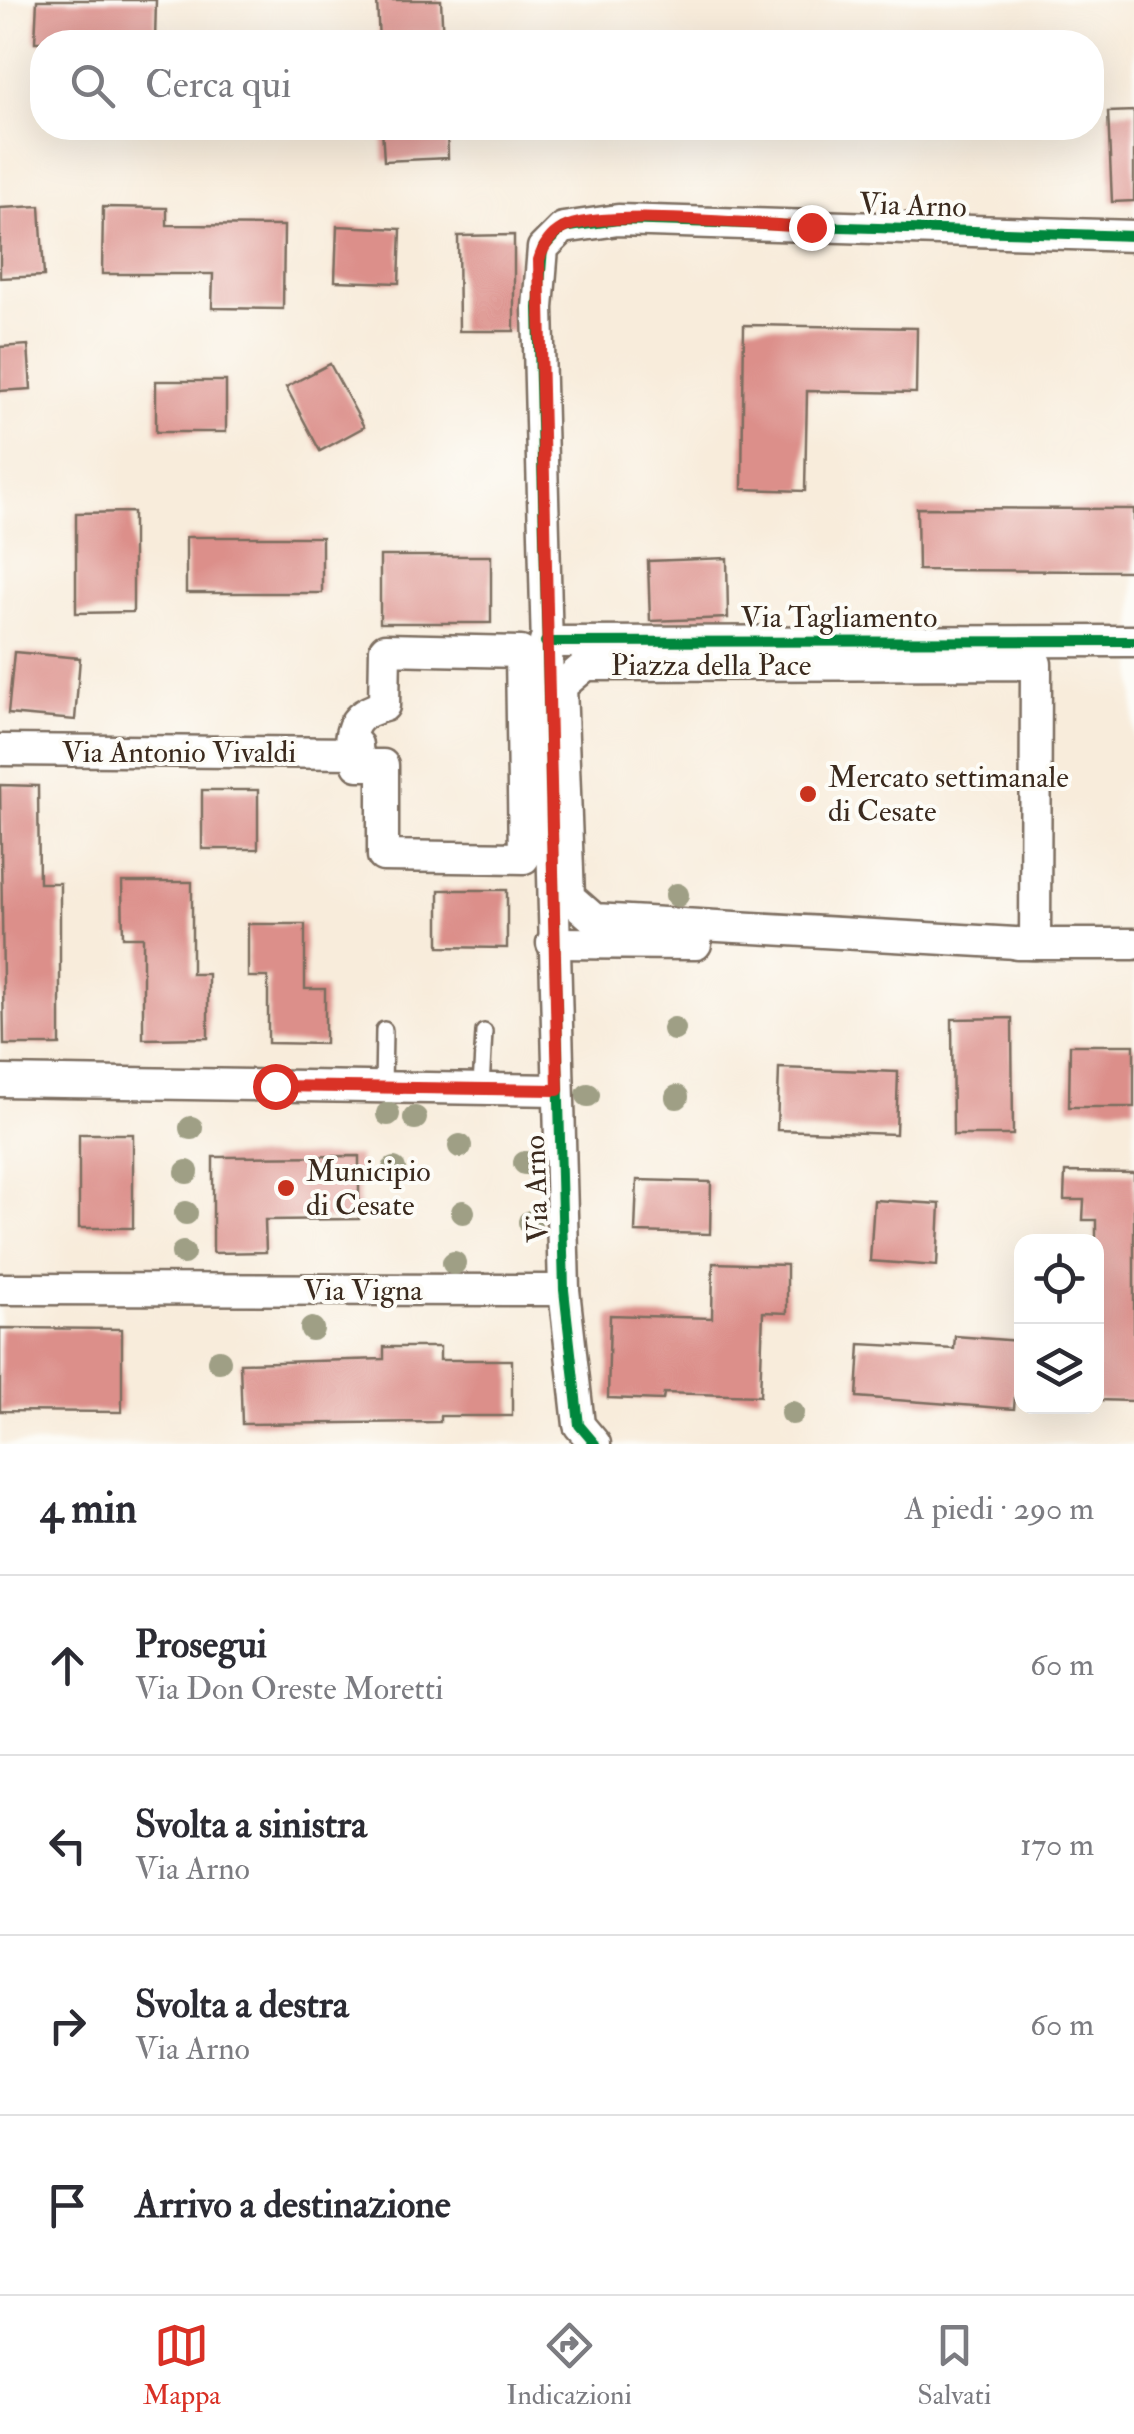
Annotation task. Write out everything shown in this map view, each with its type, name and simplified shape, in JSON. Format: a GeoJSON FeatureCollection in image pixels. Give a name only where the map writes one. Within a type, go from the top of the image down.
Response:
{"type":"FeatureCollection","features":[{"type":"Feature","properties":{"kind":"street","name":"Via Arno"},"geometry":{"type":"LineString","coordinates":[[564,1290],[545,642],[539,260],[543,248],[563,228],[618,220],[1134,236]]}},
{"type":"Feature","properties":{"kind":"street","name":"Via Tagliamento"},"geometry":{"type":"LineString","coordinates":[[545,642],[1134,641]]}},
{"type":"Feature","properties":{"kind":"street"},"geometry":{"type":"LineString","coordinates":[[385,649],[521,652],[524,858],[383,856],[383,764],[358,765],[358,753],[357,745],[350,741],[352,726],[365,711],[384,706],[385,649]]}},
{"type":"Feature","properties":{"kind":"street","name":"Piazza della Pace"},"geometry":{"type":"LineString","coordinates":[[1036,664],[1035,944],[594,919],[569,897],[561,686],[586,666],[1036,664]]}},
{"type":"Feature","properties":{"kind":"street","name":"Via Antonio Vivaldi"},"geometry":{"type":"LineString","coordinates":[[0,750],[358,753]]}},
{"type":"Feature","properties":{"kind":"street"},"geometry":{"type":"LineString","coordinates":[[552,944],[1134,944]]}},
{"type":"Feature","properties":{"kind":"street"},"geometry":{"type":"LineString","coordinates":[[0,1081],[558,1090]]}},
{"type":"Feature","properties":{"kind":"street","name":"Via Vigna"},"geometry":{"type":"LineString","coordinates":[[0,1289],[564,1290]]}},
{"type":"Feature","properties":{"kind":"street"},"geometry":{"type":"LineString","coordinates":[[564,1290],[579,1425],[595,1444]]}},
{"type":"Feature","properties":{"kind":"lane"},"geometry":{"type":"LineString","coordinates":[[383,1088],[384,1030]]}},
{"type":"Feature","properties":{"kind":"lane"},"geometry":{"type":"LineString","coordinates":[[481,1088],[484,1032]]}},
{"type":"Feature","properties":{"kind":"building"},"geometry":{"type":"Polygon","coordinates":[[[37,0],[156,0],[155,30],[36,30],[37,0]]]}},
{"type":"Feature","properties":{"kind":"building"},"geometry":{"type":"Polygon","coordinates":[[[377,0],[441,0],[442,30],[378,30],[377,0]]]}},
{"type":"Feature","properties":{"kind":"building"},"geometry":{"type":"Polygon","coordinates":[[[1134,111],[1134,201],[1112,202],[1108,112],[1134,111]]]}},
{"type":"Feature","properties":{"kind":"building"},"geometry":{"type":"Polygon","coordinates":[[[383,140],[447,140],[448,158],[384,161],[383,140]]]}},
{"type":"Feature","properties":{"kind":"building"},"geometry":{"type":"Polygon","coordinates":[[[40,206],[44,276],[0,278],[0,208],[40,206]]]}},
{"type":"Feature","properties":{"kind":"building"},"geometry":{"type":"Polygon","coordinates":[[[103,207],[167,208],[167,225],[284,226],[283,309],[212,308],[213,274],[102,274],[103,207]]]}},
{"type":"Feature","properties":{"kind":"building"},"geometry":{"type":"Polygon","coordinates":[[[337,226],[401,229],[399,283],[335,281],[337,226]]]}},
{"type":"Feature","properties":{"kind":"building"},"geometry":{"type":"Polygon","coordinates":[[[514,235],[514,331],[459,331],[458,236],[514,235]]]}},
{"type":"Feature","properties":{"kind":"building"},"geometry":{"type":"Polygon","coordinates":[[[744,325],[917,328],[916,393],[807,391],[805,491],[742,489],[744,325]]]}},
{"type":"Feature","properties":{"kind":"building"},"geometry":{"type":"Polygon","coordinates":[[[28,345],[31,389],[0,391],[0,347],[28,345]]]}},
{"type":"Feature","properties":{"kind":"building"},"geometry":{"type":"Polygon","coordinates":[[[330,364],[364,427],[320,451],[286,387],[330,364]]]}},
{"type":"Feature","properties":{"kind":"building"},"geometry":{"type":"Polygon","coordinates":[[[156,381],[226,381],[226,432],[156,432],[156,381]]]}},
{"type":"Feature","properties":{"kind":"building"},"geometry":{"type":"Polygon","coordinates":[[[917,508],[1134,509],[1134,571],[918,570],[917,508]]]}},
{"type":"Feature","properties":{"kind":"building"},"geometry":{"type":"Polygon","coordinates":[[[133,512],[133,612],[76,613],[76,513],[133,512]]]}},
{"type":"Feature","properties":{"kind":"building"},"geometry":{"type":"Polygon","coordinates":[[[186,537],[322,537],[322,593],[186,593],[186,537]]]}},
{"type":"Feature","properties":{"kind":"building"},"geometry":{"type":"Polygon","coordinates":[[[380,556],[491,556],[491,623],[380,623],[380,556]]]}},
{"type":"Feature","properties":{"kind":"building"},"geometry":{"type":"Polygon","coordinates":[[[727,558],[728,618],[650,621],[648,561],[727,558]]]}},
{"type":"Feature","properties":{"kind":"building"},"geometry":{"type":"Polygon","coordinates":[[[14,652],[80,658],[75,720],[8,714],[14,652]]]}},
{"type":"Feature","properties":{"kind":"building"},"geometry":{"type":"Polygon","coordinates":[[[0,785],[38,786],[39,883],[60,883],[60,1045],[4,1045],[0,785]]]}},
{"type":"Feature","properties":{"kind":"building"},"geometry":{"type":"Polygon","coordinates":[[[202,790],[258,790],[258,849],[202,849],[202,790]]]}},
{"type":"Feature","properties":{"kind":"building"},"geometry":{"type":"Polygon","coordinates":[[[122,882],[192,882],[192,974],[208,974],[208,1038],[143,1039],[143,937],[123,937],[122,882]]]}},
{"type":"Feature","properties":{"kind":"building"},"geometry":{"type":"Polygon","coordinates":[[[439,890],[507,890],[507,948],[439,947],[439,890]]]}},
{"type":"Feature","properties":{"kind":"building"},"geometry":{"type":"Polygon","coordinates":[[[248,924],[305,924],[305,989],[325,989],[325,1044],[268,1043],[268,977],[248,977],[248,924]]]}},
{"type":"Feature","properties":{"kind":"building"},"geometry":{"type":"Polygon","coordinates":[[[1012,1018],[1013,1135],[953,1135],[952,1019],[1012,1018]]]}},
{"type":"Feature","properties":{"kind":"building"},"geometry":{"type":"Polygon","coordinates":[[[1070,1045],[1134,1045],[1134,1107],[1069,1107],[1070,1045]]]}},
{"type":"Feature","properties":{"kind":"building"},"geometry":{"type":"Polygon","coordinates":[[[779,1068],[898,1072],[896,1134],[777,1130],[779,1068]]]}},
{"type":"Feature","properties":{"kind":"building"},"geometry":{"type":"Polygon","coordinates":[[[79,1134],[133,1134],[133,1228],[79,1228],[79,1134]]]}},
{"type":"Feature","properties":{"kind":"building","name":"Municipio di Cesate"},"geometry":{"type":"Polygon","coordinates":[[[359,1156],[359,1219],[265,1220],[266,1252],[213,1253],[213,1157],[359,1156]]]}},
{"type":"Feature","properties":{"kind":"building"},"geometry":{"type":"Polygon","coordinates":[[[1065,1172],[1134,1173],[1134,1401],[1104,1400],[1104,1234],[1096,1234],[1096,1220],[1083,1220],[1084,1200],[1064,1200],[1065,1172]]]}},
{"type":"Feature","properties":{"kind":"building"},"geometry":{"type":"Polygon","coordinates":[[[637,1180],[711,1182],[710,1234],[635,1232],[637,1180]]]}},
{"type":"Feature","properties":{"kind":"building"},"geometry":{"type":"Polygon","coordinates":[[[874,1200],[940,1204],[937,1266],[870,1261],[874,1200]]]}},
{"type":"Feature","properties":{"kind":"building"},"geometry":{"type":"Polygon","coordinates":[[[713,1263],[787,1265],[787,1313],[763,1312],[760,1396],[664,1393],[663,1400],[608,1398],[610,1315],[712,1318],[713,1263]]]}},
{"type":"Feature","properties":{"kind":"building"},"geometry":{"type":"Polygon","coordinates":[[[0,1328],[122,1329],[122,1412],[0,1411],[0,1328]]]}},
{"type":"Feature","properties":{"kind":"building"},"geometry":{"type":"Polygon","coordinates":[[[955,1336],[1014,1341],[1014,1409],[857,1397],[860,1344],[954,1349],[955,1336]]]}},
{"type":"Feature","properties":{"kind":"building"},"geometry":{"type":"Polygon","coordinates":[[[384,1347],[440,1347],[440,1360],[512,1360],[512,1416],[440,1416],[440,1422],[242,1424],[240,1363],[384,1359],[384,1347]]]}},
{"type":"Feature","properties":{"kind":"cycle path"},"geometry":{"type":"LineString","coordinates":[[595,1444],[579,1425],[564,1290],[538,308],[543,248],[563,228],[618,220],[1134,236]]}},
{"type":"Feature","properties":{"kind":"cycle path"},"geometry":{"type":"LineString","coordinates":[[545,642],[1134,641]]}},
{"type":"Feature","properties":{"kind":"place","name":"Mercato settimanale di Cesate"},"geometry":{"type":"Point","coordinates":[808,794]}},
{"type":"Feature","properties":{"kind":"place","name":"Municipio di Cesate"},"geometry":{"type":"Point","coordinates":[286,1188]}},
{"type":"Feature","properties":{"kind":"route"},"geometry":{"type":"LineString","coordinates":[[275,1086],[558,1090],[539,260],[551,237],[577,224],[618,220],[811,227]]}}]}
